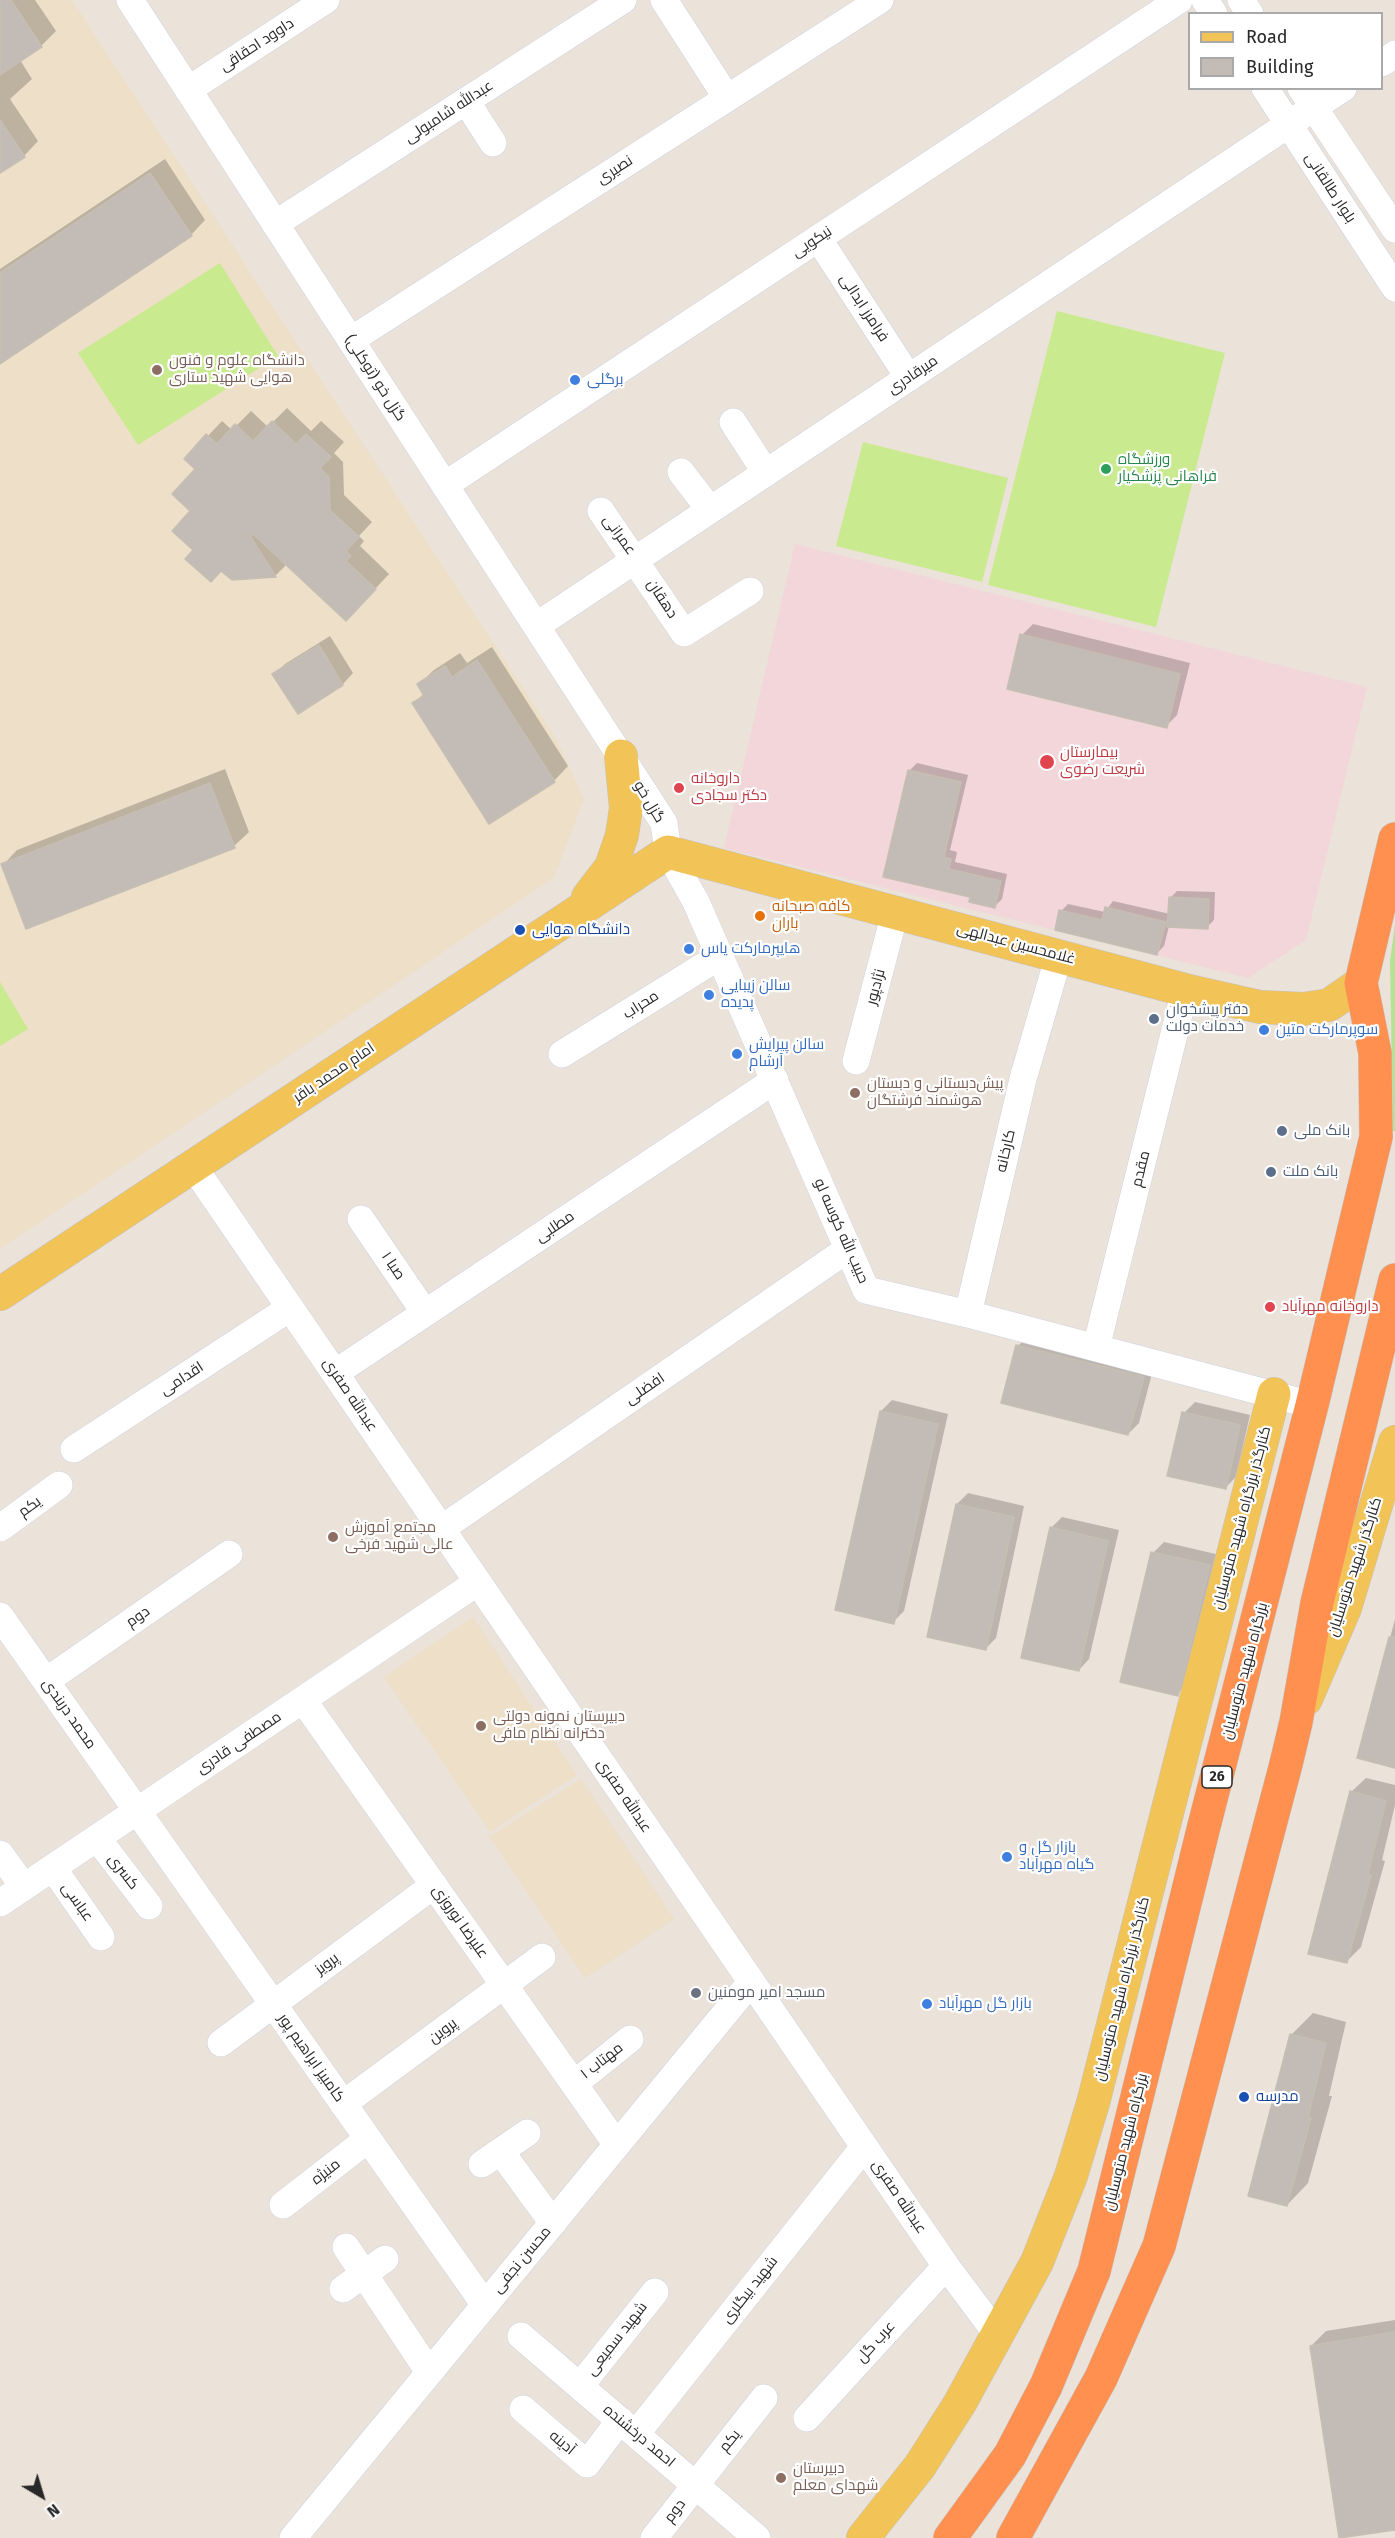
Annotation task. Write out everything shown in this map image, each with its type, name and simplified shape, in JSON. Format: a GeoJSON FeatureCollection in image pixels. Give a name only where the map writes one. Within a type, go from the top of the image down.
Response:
{"type":"FeatureCollection","features":[{"type":"Feature","properties":{"kind":"highway","name":"بزرگراه شهید متوسلیان"},"geometry":{"type":"LineString","coordinates":[[950,2538],[1010,2455],[1046,2386],[1094,2271],[1201,1838],[1312,1405],[1376,1137],[1375,1053],[1361,983],[1395,839]]}},
{"type":"Feature","properties":{"kind":"highway"},"geometry":{"type":"LineString","coordinates":[[1013,2538],[1101,2378],[1159,2246],[1296,1722],[1317,1603],[1395,1280]]}},
{"type":"Feature","properties":{"kind":"main road"},"geometry":{"type":"LineString","coordinates":[[576,913],[611,867],[622,836],[626,808],[621,756]]}},
{"type":"Feature","properties":{"kind":"main road","name":"غلامحسین عبدالهی"},"geometry":{"type":"LineString","coordinates":[[668,852],[1185,990],[1260,1007],[1304,1010],[1329,1005],[1361,983]]}},
{"type":"Feature","properties":{"kind":"main road","name":"امام محمد باقر"},"geometry":{"type":"LineString","coordinates":[[0,1294],[668,852]]}},
{"type":"Feature","properties":{"kind":"main road","name":"کنارگذر بزرگراه شهید متوسلیان"},"geometry":{"type":"LineString","coordinates":[[863,2538],[921,2466],[960,2403],[1037,2262],[1071,2176],[1094,2103],[1274,1395]]}},
{"type":"Feature","properties":{"kind":"main road","name":"کنارگذر شهید متوسلیان"},"geometry":{"type":"LineString","coordinates":[[1296,1722],[1345,1608],[1395,1442]]}},
{"type":"Feature","properties":{"kind":"street","name":"گزل خو (توکلی)"},"geometry":{"type":"LineString","coordinates":[[130,0],[621,756]]}},
{"type":"Feature","properties":{"kind":"street","name":"داوود احقاقی"},"geometry":{"type":"LineString","coordinates":[[188,90],[326,0]]}},
{"type":"Feature","properties":{"kind":"street","name":"عبدالله شامبولی"},"geometry":{"type":"LineString","coordinates":[[275,224],[623,0]]}},
{"type":"Feature","properties":{"kind":"street"},"geometry":{"type":"LineString","coordinates":[[664,0],[727,99]]}},
{"type":"Feature","properties":{"kind":"street","name":"نصیری"},"geometry":{"type":"LineString","coordinates":[[351,340],[880,0]]}},
{"type":"Feature","properties":{"kind":"street","name":"نیکویی"},"geometry":{"type":"LineString","coordinates":[[445,485],[1179,0]]}},
{"type":"Feature","properties":{"kind":"street","name":"بلوار طالقانی"},"geometry":{"type":"LineString","coordinates":[[1266,90],[1395,288]]}},
{"type":"Feature","properties":{"kind":"street"},"geometry":{"type":"LineString","coordinates":[[1307,98],[1336,90]]}},
{"type":"Feature","properties":{"kind":"street","name":"بلوار طالقانی"},"geometry":{"type":"LineString","coordinates":[[1307,98],[1395,229]]}},
{"type":"Feature","properties":{"kind":"street","name":"میرقادری"},"geometry":{"type":"LineString","coordinates":[[536,626],[1289,124],[1307,98]]}},
{"type":"Feature","properties":{"kind":"street"},"geometry":{"type":"LineString","coordinates":[[466,101],[493,143]]}},
{"type":"Feature","properties":{"kind":"street","name":"فرامرز ابدالی"},"geometry":{"type":"LineString","coordinates":[[818,238],[909,378]]}},
{"type":"Feature","properties":{"kind":"street"},"geometry":{"type":"LineString","coordinates":[[733,422],[766,473]]}},
{"type":"Feature","properties":{"kind":"street"},"geometry":{"type":"LineString","coordinates":[[681,472],[710,510]]}},
{"type":"Feature","properties":{"kind":"street","name":"عمرانی"},"geometry":{"type":"LineString","coordinates":[[601,511],[636,560]]}},
{"type":"Feature","properties":{"kind":"street","name":"دهقان"},"geometry":{"type":"LineString","coordinates":[[636,560],[684,633],[750,591]]}},
{"type":"Feature","properties":{"kind":"street","name":"گزل خو"},"geometry":{"type":"LineString","coordinates":[[621,756],[664,823],[668,852]]}},
{"type":"Feature","properties":{"kind":"street","name":"حبیب الله کوسه لو"},"geometry":{"type":"LineString","coordinates":[[668,852],[696,902],[866,1290],[969,1314],[1312,1405]]}},
{"type":"Feature","properties":{"kind":"street","name":"نژادپور"},"geometry":{"type":"LineString","coordinates":[[856,1061],[895,913]]}},
{"type":"Feature","properties":{"kind":"street","name":"کارخانه"},"geometry":{"type":"LineString","coordinates":[[969,1314],[1023,1079],[1059,955]]}},
{"type":"Feature","properties":{"kind":"street","name":"محراب"},"geometry":{"type":"LineString","coordinates":[[562,1054],[720,956]]}},
{"type":"Feature","properties":{"kind":"street","name":"مقدم"},"geometry":{"type":"LineString","coordinates":[[1096,1348],[1185,990]]}},
{"type":"Feature","properties":{"kind":"street","name":"مطلبی"},"geometry":{"type":"LineString","coordinates":[[335,1373],[775,1080]]}},
{"type":"Feature","properties":{"kind":"street","name":"عبدالله صفری"},"geometry":{"type":"LineString","coordinates":[[193,1166],[945,2266],[997,2334]]}},
{"type":"Feature","properties":{"kind":"street","name":"صبا ۱"},"geometry":{"type":"LineString","coordinates":[[360,1219],[425,1313]]}},
{"type":"Feature","properties":{"kind":"street","name":"افضلی"},"geometry":{"type":"LineString","coordinates":[[441,1529],[848,1249]]}},
{"type":"Feature","properties":{"kind":"street","name":"اقدامی"},"geometry":{"type":"LineString","coordinates":[[74,1449],[290,1308]]}},
{"type":"Feature","properties":{"kind":"street","name":"یکم"},"geometry":{"type":"LineString","coordinates":[[0,1528],[59,1485]]}},
{"type":"Feature","properties":{"kind":"street","name":"دوم"},"geometry":{"type":"LineString","coordinates":[[46,1681],[230,1554]]}},
{"type":"Feature","properties":{"kind":"street","name":"مصطفی قادری"},"geometry":{"type":"LineString","coordinates":[[0,1904],[478,1582]]}},
{"type":"Feature","properties":{"kind":"street","name":"محمد دربندی"},"geometry":{"type":"LineString","coordinates":[[0,1616],[137,1811]]}},
{"type":"Feature","properties":{"kind":"street","name":"علیرضا نوروزی"},"geometry":{"type":"LineString","coordinates":[[303,1700],[617,2145]]}},
{"type":"Feature","properties":{"kind":"street","name":"کامبیز ابراهیم پور"},"geometry":{"type":"LineString","coordinates":[[137,1811],[485,2305]]}},
{"type":"Feature","properties":{"kind":"street","name":"کسری"},"geometry":{"type":"LineString","coordinates":[[97,1838],[149,1906]]}},
{"type":"Feature","properties":{"kind":"street"},"geometry":{"type":"LineString","coordinates":[[0,1854],[24,1887]]}},
{"type":"Feature","properties":{"kind":"street","name":"عباسی"},"geometry":{"type":"LineString","coordinates":[[52,1868],[101,1937]]}},
{"type":"Feature","properties":{"kind":"street","name":"پرویز"},"geometry":{"type":"LineString","coordinates":[[220,2043],[434,1885]]}},
{"type":"Feature","properties":{"kind":"street","name":"پروین"},"geometry":{"type":"LineString","coordinates":[[344,2104],[542,1957]]}},
{"type":"Feature","properties":{"kind":"street","name":"محسن نجفی"},"geometry":{"type":"LineString","coordinates":[[293,2538],[752,1982]]}},
{"type":"Feature","properties":{"kind":"street","name":"مهتاب ۱"},"geometry":{"type":"LineString","coordinates":[[574,2084],[630,2039]]}},
{"type":"Feature","properties":{"kind":"street"},"geometry":{"type":"LineString","coordinates":[[527,2133],[492,2158],[519,2177],[552,2223]]}},
{"type":"Feature","properties":{"kind":"street","name":"منیژه"},"geometry":{"type":"LineString","coordinates":[[284,2205],[368,2139]]}},
{"type":"Feature","properties":{"kind":"street","name":"شهید بیگلری"},"geometry":{"type":"LineString","coordinates":[[628,2427],[864,2147]]}},
{"type":"Feature","properties":{"kind":"street"},"geometry":{"type":"LineString","coordinates":[[346,2247],[429,2372]]}},
{"type":"Feature","properties":{"kind":"street","name":"عرب گل"},"geometry":{"type":"LineString","coordinates":[[807,2418],[945,2266]]}},
{"type":"Feature","properties":{"kind":"street","name":"شهید سمیعی"},"geometry":{"type":"LineString","coordinates":[[580,2386],[655,2292]]}},
{"type":"Feature","properties":{"kind":"street","name":"احمد درخشنده"},"geometry":{"type":"LineString","coordinates":[[521,2336],[757,2538]]}},
{"type":"Feature","properties":{"kind":"street","name":"یکم"},"geometry":{"type":"LineString","coordinates":[[695,2484],[764,2398]]}},
{"type":"Feature","properties":{"kind":"street","name":"آدینه"},"geometry":{"type":"LineString","coordinates":[[523,2409],[587,2464],[628,2427]]}},
{"type":"Feature","properties":{"kind":"street","name":"دوم"},"geometry":{"type":"LineString","coordinates":[[654,2538],[695,2484]]}},
{"type":"Feature","properties":{"kind":"shaded area","name":"دانشگاه علوم و فنون هوایی شهید ستاری"},"geometry":{"type":"Polygon","coordinates":[[[0,0],[72,0],[557,740],[584,799],[554,878],[0,1249],[0,0]]]}},
{"type":"Feature","properties":{"kind":"shaded area","name":"بیمارستان شریعت رضوی"},"geometry":{"type":"Polygon","coordinates":[[[795,544],[1367,687],[1306,940],[1248,978],[724,848],[795,544]]]}},
{"type":"Feature","properties":{"kind":"shaded area","name":"دبیرستان نمونه دولتی دخترانه نظام مافی"},"geometry":{"type":"Polygon","coordinates":[[[473,1617],[577,1775],[490,1832],[384,1677],[473,1617]]]}},
{"type":"Feature","properties":{"kind":"shaded area"},"geometry":{"type":"Polygon","coordinates":[[[581,1779],[674,1919],[585,1978],[489,1837],[581,1779]]]}},
{"type":"Feature","properties":{"kind":"green space"},"geometry":{"type":"Polygon","coordinates":[[[220,263],[278,356],[138,445],[78,353],[220,263]]]}},
{"type":"Feature","properties":{"kind":"green space","name":"ورزشگاه فراهانی پزشکیار"},"geometry":{"type":"Polygon","coordinates":[[[1057,311],[1225,353],[1156,627],[988,585],[1057,311]]]}},
{"type":"Feature","properties":{"kind":"green space"},"geometry":{"type":"Polygon","coordinates":[[[863,442],[1008,478],[982,582],[836,546],[863,442]]]}},
{"type":"Feature","properties":{"kind":"green space"},"geometry":{"type":"Polygon","coordinates":[[[1395,924],[1395,1131],[1393,1131],[1390,961],[1395,924]]]}},
{"type":"Feature","properties":{"kind":"green space"},"geometry":{"type":"Polygon","coordinates":[[[0,982],[28,1029],[0,1046],[0,982]]]}},
{"type":"Feature","properties":{"kind":"building"},"geometry":{"type":"Polygon","coordinates":[[[0,0],[11,0],[42,47],[0,75],[0,0]]]}},
{"type":"Feature","properties":{"kind":"building"},"geometry":{"type":"Polygon","coordinates":[[[0,120],[25,157],[0,173],[0,120]]]}},
{"type":"Feature","properties":{"kind":"building"},"geometry":{"type":"Polygon","coordinates":[[[150,173],[192,236],[0,364],[0,273],[150,173]]]}},
{"type":"Feature","properties":{"kind":"building"},"geometry":{"type":"Polygon","coordinates":[[[272,421],[296,444],[306,434],[331,457],[320,468],[329,477],[330,510],[359,537],[346,551],[351,556],[346,561],[376,589],[346,621],[253,534],[250,536],[276,577],[232,580],[221,571],[211,582],[185,559],[193,550],[172,531],[190,511],[172,494],[195,469],[184,459],[206,434],[217,444],[235,424],[253,441],[272,421]]]}},
{"type":"Feature","properties":{"kind":"building"},"geometry":{"type":"Polygon","coordinates":[[[1020,634],[1180,674],[1167,728],[1007,689],[1020,634]]]}},
{"type":"Feature","properties":{"kind":"building"},"geometry":{"type":"Polygon","coordinates":[[[319,645],[343,685],[298,714],[272,674],[319,645]]]}},
{"type":"Feature","properties":{"kind":"building"},"geometry":{"type":"Polygon","coordinates":[[[477,660],[555,782],[489,824],[412,703],[424,696],[417,684],[445,666],[452,677],[477,660]]]}},
{"type":"Feature","properties":{"kind":"building"},"geometry":{"type":"Polygon","coordinates":[[[908,770],[961,782],[944,857],[951,859],[949,869],[1001,881],[995,908],[969,902],[970,897],[883,877],[908,770]]]}},
{"type":"Feature","properties":{"kind":"building"},"geometry":{"type":"Polygon","coordinates":[[[210,783],[235,848],[26,929],[1,864],[210,783]]]}},
{"type":"Feature","properties":{"kind":"building"},"geometry":{"type":"Polygon","coordinates":[[[1169,897],[1209,899],[1208,929],[1167,927],[1169,897]]]}},
{"type":"Feature","properties":{"kind":"building"},"geometry":{"type":"Polygon","coordinates":[[[1105,907],[1166,922],[1157,955],[1055,930],[1059,910],[1102,920],[1105,907]]]}},
{"type":"Feature","properties":{"kind":"building"},"geometry":{"type":"Polygon","coordinates":[[[1016,1345],[1144,1377],[1128,1435],[1001,1403],[1016,1345]]]}},
{"type":"Feature","properties":{"kind":"building"},"geometry":{"type":"Polygon","coordinates":[[[880,1411],[938,1424],[894,1624],[835,1610],[880,1411]]]}},
{"type":"Feature","properties":{"kind":"building"},"geometry":{"type":"Polygon","coordinates":[[[1182,1412],[1240,1425],[1226,1489],[1167,1476],[1182,1412]]]}},
{"type":"Feature","properties":{"kind":"building"},"geometry":{"type":"Polygon","coordinates":[[[956,1504],[1014,1517],[986,1650],[927,1637],[956,1504]]]}},
{"type":"Feature","properties":{"kind":"building"},"geometry":{"type":"Polygon","coordinates":[[[1050,1527],[1108,1541],[1079,1671],[1021,1658],[1050,1527]]]}},
{"type":"Feature","properties":{"kind":"building"},"geometry":{"type":"Polygon","coordinates":[[[1151,1552],[1210,1565],[1178,1696],[1120,1682],[1151,1552]]]}},
{"type":"Feature","properties":{"kind":"building"},"geometry":{"type":"Polygon","coordinates":[[[1389,1637],[1395,1637],[1395,1768],[1357,1758],[1389,1637]]]}},
{"type":"Feature","properties":{"kind":"building"},"geometry":{"type":"Polygon","coordinates":[[[1350,1791],[1386,1801],[1368,1874],[1371,1875],[1347,1963],[1308,1954],[1350,1791]]]}},
{"type":"Feature","properties":{"kind":"building"},"geometry":{"type":"Polygon","coordinates":[[[1290,2034],[1326,2043],[1308,2117],[1311,2118],[1287,2206],[1248,2196],[1290,2034]]]}},
{"type":"Feature","properties":{"kind":"building"},"geometry":{"type":"Polygon","coordinates":[[[1395,2332],[1395,2530],[1339,2538],[1310,2346],[1395,2332]]]}},
{"type":"Feature","properties":{"kind":"place","name":"دانشگاه علوم و فنون هوایی شهید ستاری"},"geometry":{"type":"Point","coordinates":[157,370]}},
{"type":"Feature","properties":{"kind":"place","name":"برگلی"},"geometry":{"type":"Point","coordinates":[575,380]}},
{"type":"Feature","properties":{"kind":"place","name":"ورزشگاه فراهانی پزشکیار"},"geometry":{"type":"Point","coordinates":[1106,469]}},
{"type":"Feature","properties":{"kind":"place","name":"بیمارستان شریعت رضوی"},"geometry":{"type":"Point","coordinates":[1047,762]}},
{"type":"Feature","properties":{"kind":"place","name":"داروخانه دکتر سجادی"},"geometry":{"type":"Point","coordinates":[679,788]}},
{"type":"Feature","properties":{"kind":"place","name":"کافه صبحانه باران"},"geometry":{"type":"Point","coordinates":[760,916]}},
{"type":"Feature","properties":{"kind":"place","name":"دانشگاه هوایی"},"geometry":{"type":"Point","coordinates":[520,930]}},
{"type":"Feature","properties":{"kind":"place","name":"هایپرمارکت یاس"},"geometry":{"type":"Point","coordinates":[689,949]}},
{"type":"Feature","properties":{"kind":"place","name":"سالن زیبایی پدیده"},"geometry":{"type":"Point","coordinates":[709,995]}},
{"type":"Feature","properties":{"kind":"place","name":"دفتر پیشخوان خدمات دولت"},"geometry":{"type":"Point","coordinates":[1154,1019]}},
{"type":"Feature","properties":{"kind":"place","name":"سوپرمارکت متین"},"geometry":{"type":"Point","coordinates":[1264,1030]}},
{"type":"Feature","properties":{"kind":"place","name":"سالن پیرایش آرشام"},"geometry":{"type":"Point","coordinates":[737,1054]}},
{"type":"Feature","properties":{"kind":"place","name":"پیش‌دبستانی و دبستان هوشمند فرشتگان"},"geometry":{"type":"Point","coordinates":[855,1093]}},
{"type":"Feature","properties":{"kind":"place","name":"بانک ملی"},"geometry":{"type":"Point","coordinates":[1282,1131]}},
{"type":"Feature","properties":{"kind":"place","name":"بانک ملت"},"geometry":{"type":"Point","coordinates":[1271,1172]}},
{"type":"Feature","properties":{"kind":"place","name":"داروخانه مهرآباد"},"geometry":{"type":"Point","coordinates":[1270,1307]}},
{"type":"Feature","properties":{"kind":"place","name":"مجتمع آموزش عالی شهید فرخی"},"geometry":{"type":"Point","coordinates":[333,1537]}},
{"type":"Feature","properties":{"kind":"place","name":"دبیرستان نمونه دولتی دخترانه نظام مافی"},"geometry":{"type":"Point","coordinates":[481,1726]}},
{"type":"Feature","properties":{"kind":"place","name":"بازار گل و گیاه مهرآباد"},"geometry":{"type":"Point","coordinates":[1007,1857]}},
{"type":"Feature","properties":{"kind":"place","name":"مسجد امیر مومنین"},"geometry":{"type":"Point","coordinates":[696,1993]}},
{"type":"Feature","properties":{"kind":"place","name":"بازار گل مهرآباد"},"geometry":{"type":"Point","coordinates":[927,2004]}},
{"type":"Feature","properties":{"kind":"place","name":"مدرسه"},"geometry":{"type":"Point","coordinates":[1244,2097]}},
{"type":"Feature","properties":{"kind":"place","name":"دبیرستان شهدای معلم"},"geometry":{"type":"Point","coordinates":[781,2478]}}]}
